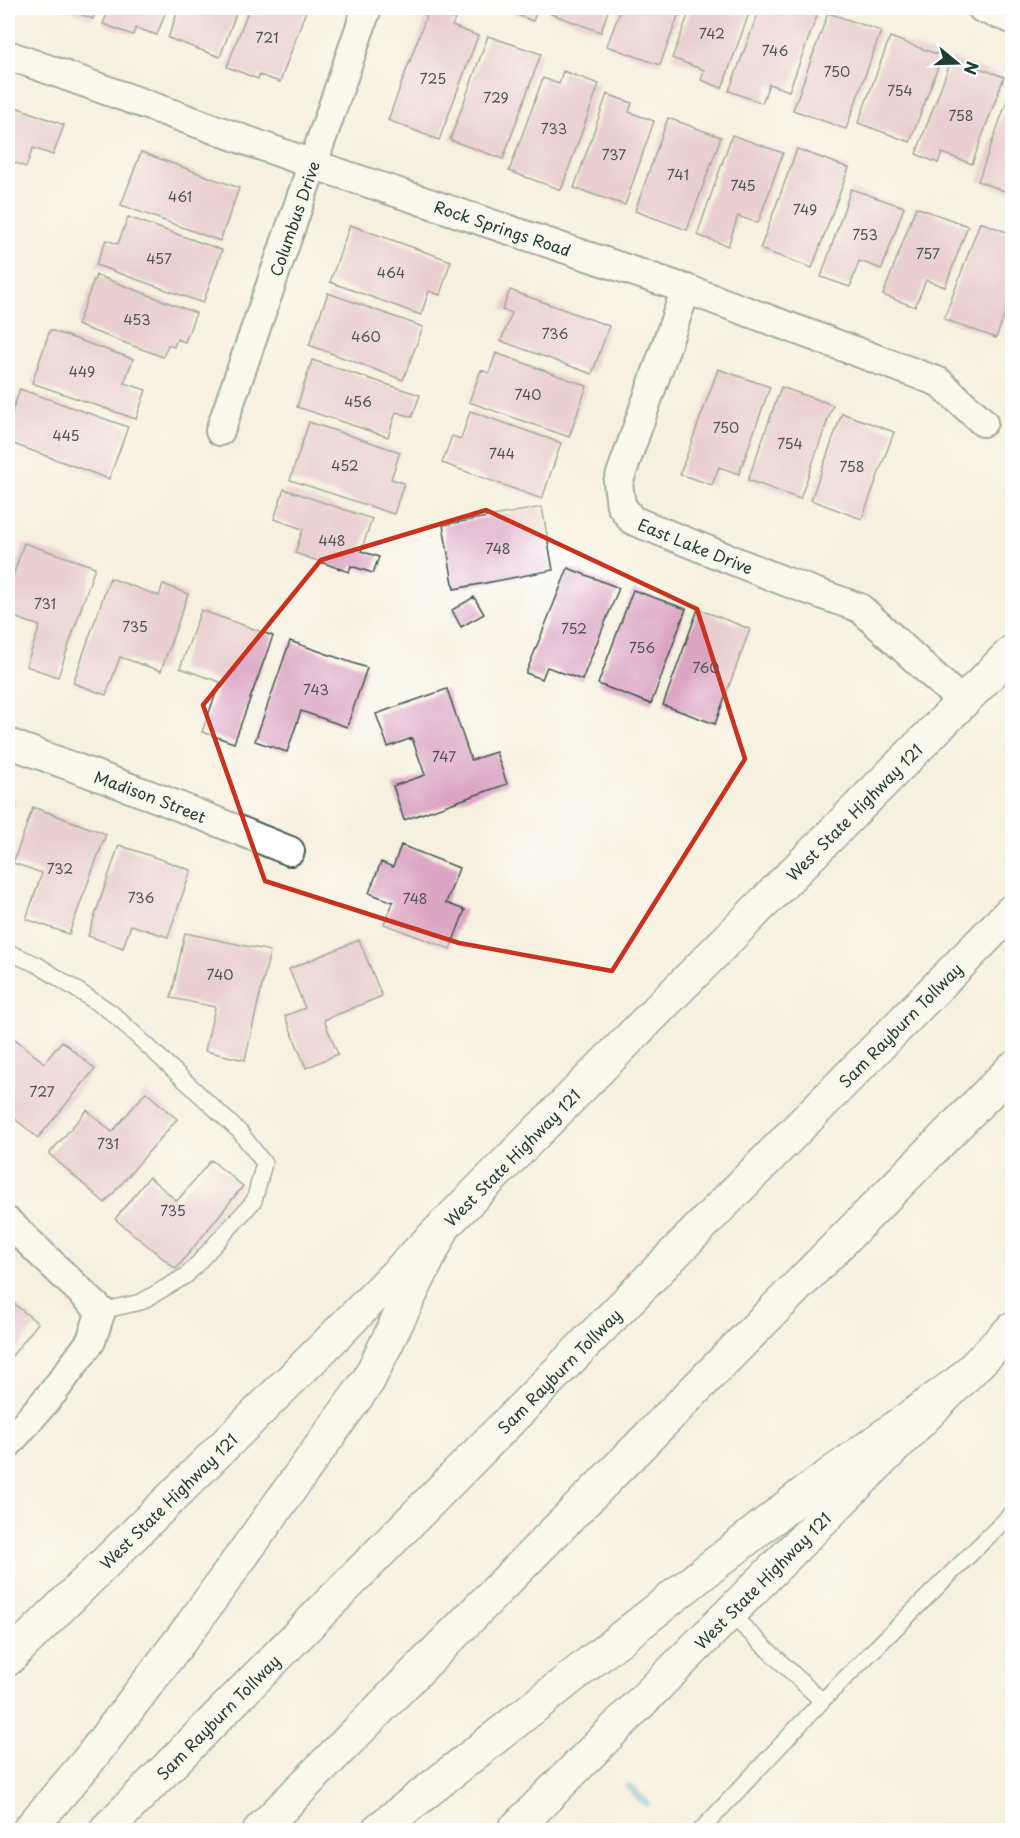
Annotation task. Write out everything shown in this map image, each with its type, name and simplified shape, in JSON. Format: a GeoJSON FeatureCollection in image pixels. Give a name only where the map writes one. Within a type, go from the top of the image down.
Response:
{"type":"FeatureCollection","features":[{"type":"Feature","properties":{"kind":"main road","name":"West State Highway 121"},"geometry":{"type":"LineString","coordinates":[[8,1659],[327,1344],[1012,652]]}},
{"type":"Feature","properties":{"kind":"main road","name":"Sam Rayburn Tollway"},"geometry":{"type":"LineString","coordinates":[[105,1830],[1012,911]]}},
{"type":"Feature","properties":{"kind":"main road"},"geometry":{"type":"LineString","coordinates":[[260,1830],[1012,1069]]}},
{"type":"Feature","properties":{"kind":"main road"},"geometry":{"type":"LineString","coordinates":[[29,1830],[88,1761],[189,1629],[368,1381],[446,1224]]}},
{"type":"Feature","properties":{"kind":"main road","name":"West State Highway 121"},"geometry":{"type":"LineString","coordinates":[[514,1830],[1012,1329]]}},
{"type":"Feature","properties":{"kind":"main road"},"geometry":{"type":"LineString","coordinates":[[378,1830],[806,1492],[963,1379]]}},
{"type":"Feature","properties":{"kind":"street","name":"Columbus Drive"},"geometry":{"type":"LineString","coordinates":[[220,431],[367,8]]}},
{"type":"Feature","properties":{"kind":"street"},"geometry":{"type":"LineString","coordinates":[[982,8],[1012,19]]}},
{"type":"Feature","properties":{"kind":"street","name":"Rock Springs Road"},"geometry":{"type":"LineString","coordinates":[[8,55],[312,165],[686,290],[939,382],[983,422]]}},
{"type":"Feature","properties":{"kind":"street","name":"East Lake Drive"},"geometry":{"type":"LineString","coordinates":[[686,290],[618,483],[621,505],[632,520],[784,581],[860,608],[962,702]]}},
{"type":"Feature","properties":{"kind":"street","name":"Madison Street"},"geometry":{"type":"LineString","coordinates":[[8,743],[163,800],[290,851]]}},
{"type":"Feature","properties":{"kind":"street"},"geometry":{"type":"LineString","coordinates":[[8,1222],[101,1311],[91,1341],[54,1391],[8,1444]]}},
{"type":"Feature","properties":{"kind":"lane"},"geometry":{"type":"LineString","coordinates":[[8,952],[38,965],[111,1012],[240,1132],[264,1163],[254,1201],[187,1275],[141,1302],[101,1311]]}},
{"type":"Feature","properties":{"kind":"lane"},"geometry":{"type":"LineString","coordinates":[[701,1830],[822,1701],[1012,1513]]}},
{"type":"Feature","properties":{"kind":"lane"},"geometry":{"type":"LineString","coordinates":[[729,1613],[822,1701]]}},
{"type":"Feature","properties":{"kind":"highlighted area"},"geometry":{"type":"Polygon","coordinates":[[[486,510],[697,609],[745,759],[612,971],[459,943],[265,881],[203,705],[321,560],[486,510]]]}},
{"type":"Feature","properties":{"kind":"building"},"geometry":{"type":"Polygon","coordinates":[[[64,8],[97,8],[93,19],[64,8]]]}},
{"type":"Feature","properties":{"kind":"building"},"geometry":{"type":"Polygon","coordinates":[[[109,8],[167,8],[157,35],[136,28],[133,35],[103,24],[109,8]]]}},
{"type":"Feature","properties":{"kind":"building"},"geometry":{"type":"Polygon","coordinates":[[[179,8],[238,8],[220,57],[168,38],[179,8]]]}},
{"type":"Feature","properties":{"kind":"building"},"geometry":{"type":"Polygon","coordinates":[[[249,8],[307,8],[280,82],[259,75],[258,79],[227,67],[249,8]]]}},
{"type":"Feature","properties":{"kind":"building"},"geometry":{"type":"Polygon","coordinates":[[[498,8],[538,8],[533,21],[498,8]]]}},
{"type":"Feature","properties":{"kind":"building"},"geometry":{"type":"Polygon","coordinates":[[[551,8],[609,8],[601,32],[549,13],[551,8]]]}},
{"type":"Feature","properties":{"kind":"building"},"geometry":{"type":"Polygon","coordinates":[[[621,8],[681,8],[660,65],[607,46],[621,8]]]}},
{"type":"Feature","properties":{"kind":"building"},"geometry":{"type":"Polygon","coordinates":[[[691,8],[751,8],[722,88],[701,80],[704,70],[672,58],[691,8]]]}},
{"type":"Feature","properties":{"kind":"building"},"geometry":{"type":"Polygon","coordinates":[[[760,8],[796,8],[817,16],[789,91],[769,84],[762,103],[729,91],[760,8]]]}},
{"type":"Feature","properties":{"kind":"building"},"geometry":{"type":"Polygon","coordinates":[[[429,9],[455,19],[452,26],[478,36],[439,140],[388,120],[429,9]]]}},
{"type":"Feature","properties":{"kind":"building"},"geometry":{"type":"Polygon","coordinates":[[[828,13],[881,31],[846,129],[793,110],[828,13]]]}},
{"type":"Feature","properties":{"kind":"building"},"geometry":{"type":"Polygon","coordinates":[[[488,36],[541,54],[503,159],[450,140],[488,36]]]}},
{"type":"Feature","properties":{"kind":"building"},"geometry":{"type":"Polygon","coordinates":[[[890,37],[942,56],[910,142],[858,123],[890,37]]]}},
{"type":"Feature","properties":{"kind":"building"},"geometry":{"type":"Polygon","coordinates":[[[952,58],[1004,77],[972,164],[942,153],[938,163],[916,154],[952,58]]]}},
{"type":"Feature","properties":{"kind":"building"},"geometry":{"type":"Polygon","coordinates":[[[563,71],[599,84],[561,190],[509,171],[543,78],[559,84],[563,71]]]}},
{"type":"Feature","properties":{"kind":"building"},"geometry":{"type":"Polygon","coordinates":[[[1012,87],[1012,194],[978,181],[1012,87]]]}},
{"type":"Feature","properties":{"kind":"building"},"geometry":{"type":"Polygon","coordinates":[[[607,94],[632,103],[629,112],[654,121],[625,205],[574,188],[607,94]]]}},
{"type":"Feature","properties":{"kind":"building"},"geometry":{"type":"Polygon","coordinates":[[[8,104],[64,125],[53,155],[33,148],[26,167],[8,160],[8,104]]]}},
{"type":"Feature","properties":{"kind":"building"},"geometry":{"type":"Polygon","coordinates":[[[668,118],[721,137],[687,230],[635,211],[668,118]]]}},
{"type":"Feature","properties":{"kind":"building"},"geometry":{"type":"Polygon","coordinates":[[[732,135],[783,153],[758,223],[738,216],[728,246],[697,235],[732,135]]]}},
{"type":"Feature","properties":{"kind":"building"},"geometry":{"type":"Polygon","coordinates":[[[797,149],[849,168],[812,268],[760,249],[797,149]]]}},
{"type":"Feature","properties":{"kind":"building"},"geometry":{"type":"Polygon","coordinates":[[[141,152],[239,188],[220,241],[121,205],[141,152]]]}},
{"type":"Feature","properties":{"kind":"building"},"geometry":{"type":"Polygon","coordinates":[[[851,189],[904,207],[882,269],[859,261],[850,287],[821,277],[851,189]]]}},
{"type":"Feature","properties":{"kind":"building"},"geometry":{"type":"Polygon","coordinates":[[[916,207],[968,226],[945,287],[926,280],[915,307],[883,295],[916,207]]]}},
{"type":"Feature","properties":{"kind":"building"},"geometry":{"type":"Polygon","coordinates":[[[128,217],[222,250],[203,303],[96,265],[106,240],[118,244],[128,217]]]}},
{"type":"Feature","properties":{"kind":"building"},"geometry":{"type":"Polygon","coordinates":[[[980,222],[1012,234],[1012,295],[996,338],[944,319],[980,222]]]}},
{"type":"Feature","properties":{"kind":"building"},"geometry":{"type":"Polygon","coordinates":[[[350,225],[451,261],[440,295],[429,291],[421,315],[330,282],[350,225]]]}},
{"type":"Feature","properties":{"kind":"building"},"geometry":{"type":"Polygon","coordinates":[[[96,275],[196,313],[185,342],[177,339],[174,347],[168,345],[163,357],[77,325],[96,275]]]}},
{"type":"Feature","properties":{"kind":"building"},"geometry":{"type":"Polygon","coordinates":[[[510,290],[609,326],[592,374],[501,341],[512,313],[502,310],[510,290]]]}},
{"type":"Feature","properties":{"kind":"building"},"geometry":{"type":"Polygon","coordinates":[[[328,293],[423,327],[403,380],[309,345],[328,293]]]}},
{"type":"Feature","properties":{"kind":"building"},"geometry":{"type":"Polygon","coordinates":[[[50,330],[133,359],[124,383],[146,390],[136,419],[32,383],[50,330]]]}},
{"type":"Feature","properties":{"kind":"building"},"geometry":{"type":"Polygon","coordinates":[[[496,353],[587,386],[569,437],[469,402],[481,370],[489,373],[496,353]]]}},
{"type":"Feature","properties":{"kind":"building"},"geometry":{"type":"Polygon","coordinates":[[[312,360],[420,395],[412,417],[396,412],[388,437],[297,407],[312,360]]]}},
{"type":"Feature","properties":{"kind":"building"},"geometry":{"type":"Polygon","coordinates":[[[718,369],[770,387],[739,474],[719,467],[712,485],[680,474],[718,369]]]}},
{"type":"Feature","properties":{"kind":"building"},"geometry":{"type":"Polygon","coordinates":[[[781,387],[833,405],[800,499],[748,480],[781,387]]]}},
{"type":"Feature","properties":{"kind":"building"},"geometry":{"type":"Polygon","coordinates":[[[20,389],[128,427],[109,479],[8,442],[8,423],[20,389]]]}},
{"type":"Feature","properties":{"kind":"building"},"geometry":{"type":"Polygon","coordinates":[[[470,411],[561,443],[542,499],[442,463],[452,436],[461,439],[470,411]]]}},
{"type":"Feature","properties":{"kind":"building"},"geometry":{"type":"Polygon","coordinates":[[[842,413],[894,432],[862,519],[811,500],[842,413]]]}},
{"type":"Feature","properties":{"kind":"building"},"geometry":{"type":"Polygon","coordinates":[[[309,422],[400,452],[391,479],[404,483],[394,514],[290,480],[309,422]]]}},
{"type":"Feature","properties":{"kind":"building"},"geometry":{"type":"Polygon","coordinates":[[[284,489],[372,519],[361,551],[379,557],[373,573],[351,566],[349,572],[295,553],[303,529],[274,519],[284,489]]]}},
{"type":"Feature","properties":{"kind":"building"},"geometry":{"type":"Polygon","coordinates":[[[542,507],[553,570],[454,589],[443,525],[542,507]]]}},
{"type":"Feature","properties":{"kind":"building"},"geometry":{"type":"Polygon","coordinates":[[[24,543],[95,567],[58,677],[26,666],[40,626],[8,615],[8,591],[24,543]]]}},
{"type":"Feature","properties":{"kind":"building"},"geometry":{"type":"Polygon","coordinates":[[[568,568],[619,588],[582,680],[547,667],[542,679],[526,673],[568,568]]]}},
{"type":"Feature","properties":{"kind":"building"},"geometry":{"type":"Polygon","coordinates":[[[110,578],[159,596],[163,584],[188,594],[161,671],[120,657],[106,695],[73,683],[110,578]]]}},
{"type":"Feature","properties":{"kind":"building"},"geometry":{"type":"Polygon","coordinates":[[[633,590],[686,609],[651,704],[598,684],[633,590]]]}},
{"type":"Feature","properties":{"kind":"building"},"geometry":{"type":"Polygon","coordinates":[[[474,597],[484,614],[461,627],[452,610],[474,597]]]}},
{"type":"Feature","properties":{"kind":"building"},"geometry":{"type":"Polygon","coordinates":[[[698,609],[750,629],[715,724],[663,705],[698,609]]]}},
{"type":"Feature","properties":{"kind":"building"},"geometry":{"type":"Polygon","coordinates":[[[201,610],[273,636],[234,743],[202,732],[220,682],[180,668],[201,610]]]}},
{"type":"Feature","properties":{"kind":"building"},"geometry":{"type":"Polygon","coordinates":[[[290,641],[367,668],[347,727],[301,711],[287,752],[255,741],[290,641]]]}},
{"type":"Feature","properties":{"kind":"building"},"geometry":{"type":"Polygon","coordinates":[[[447,689],[471,760],[496,752],[507,784],[404,820],[393,786],[425,775],[412,738],[388,747],[376,714],[447,689]]]}},
{"type":"Feature","properties":{"kind":"building"},"geometry":{"type":"Polygon","coordinates":[[[8,797],[16,800],[8,823],[8,797]]]}},
{"type":"Feature","properties":{"kind":"building"},"geometry":{"type":"Polygon","coordinates":[[[33,807],[106,834],[69,934],[26,919],[42,873],[13,863],[33,807]]]}},
{"type":"Feature","properties":{"kind":"building"},"geometry":{"type":"Polygon","coordinates":[[[119,845],[191,870],[168,937],[131,925],[123,948],[88,936],[119,845]]]}},
{"type":"Feature","properties":{"kind":"building"},"geometry":{"type":"Polygon","coordinates":[[[401,845],[459,868],[446,903],[465,910],[450,949],[384,924],[393,902],[369,893],[381,862],[393,867],[401,845]]]}},
{"type":"Feature","properties":{"kind":"building"},"geometry":{"type":"Polygon","coordinates":[[[185,933],[270,951],[245,1060],[205,1051],[215,1007],[171,998],[185,933]]]}},
{"type":"Feature","properties":{"kind":"building"},"geometry":{"type":"Polygon","coordinates":[[[359,940],[382,996],[324,1020],[338,1054],[306,1068],[285,1016],[305,1008],[289,969],[359,940]]]}},
{"type":"Feature","properties":{"kind":"building"},"geometry":{"type":"Polygon","coordinates":[[[15,1039],[44,1063],[62,1041],[95,1069],[38,1138],[8,1113],[8,1048],[15,1039]]]}},
{"type":"Feature","properties":{"kind":"building"},"geometry":{"type":"Polygon","coordinates":[[[146,1092],[177,1119],[105,1203],[49,1154],[87,1110],[112,1132],[146,1092]]]}},
{"type":"Feature","properties":{"kind":"building"},"geometry":{"type":"Polygon","coordinates":[[[211,1160],[243,1186],[176,1269],[115,1219],[149,1177],[177,1201],[211,1160]]]}},
{"type":"Feature","properties":{"kind":"building"},"geometry":{"type":"Polygon","coordinates":[[[8,1299],[38,1323],[8,1361],[8,1299]]]}},
{"type":"Feature","properties":{"kind":"waterway"},"geometry":{"type":"LineString","coordinates":[[629,1787],[646,1803]]}}]}
